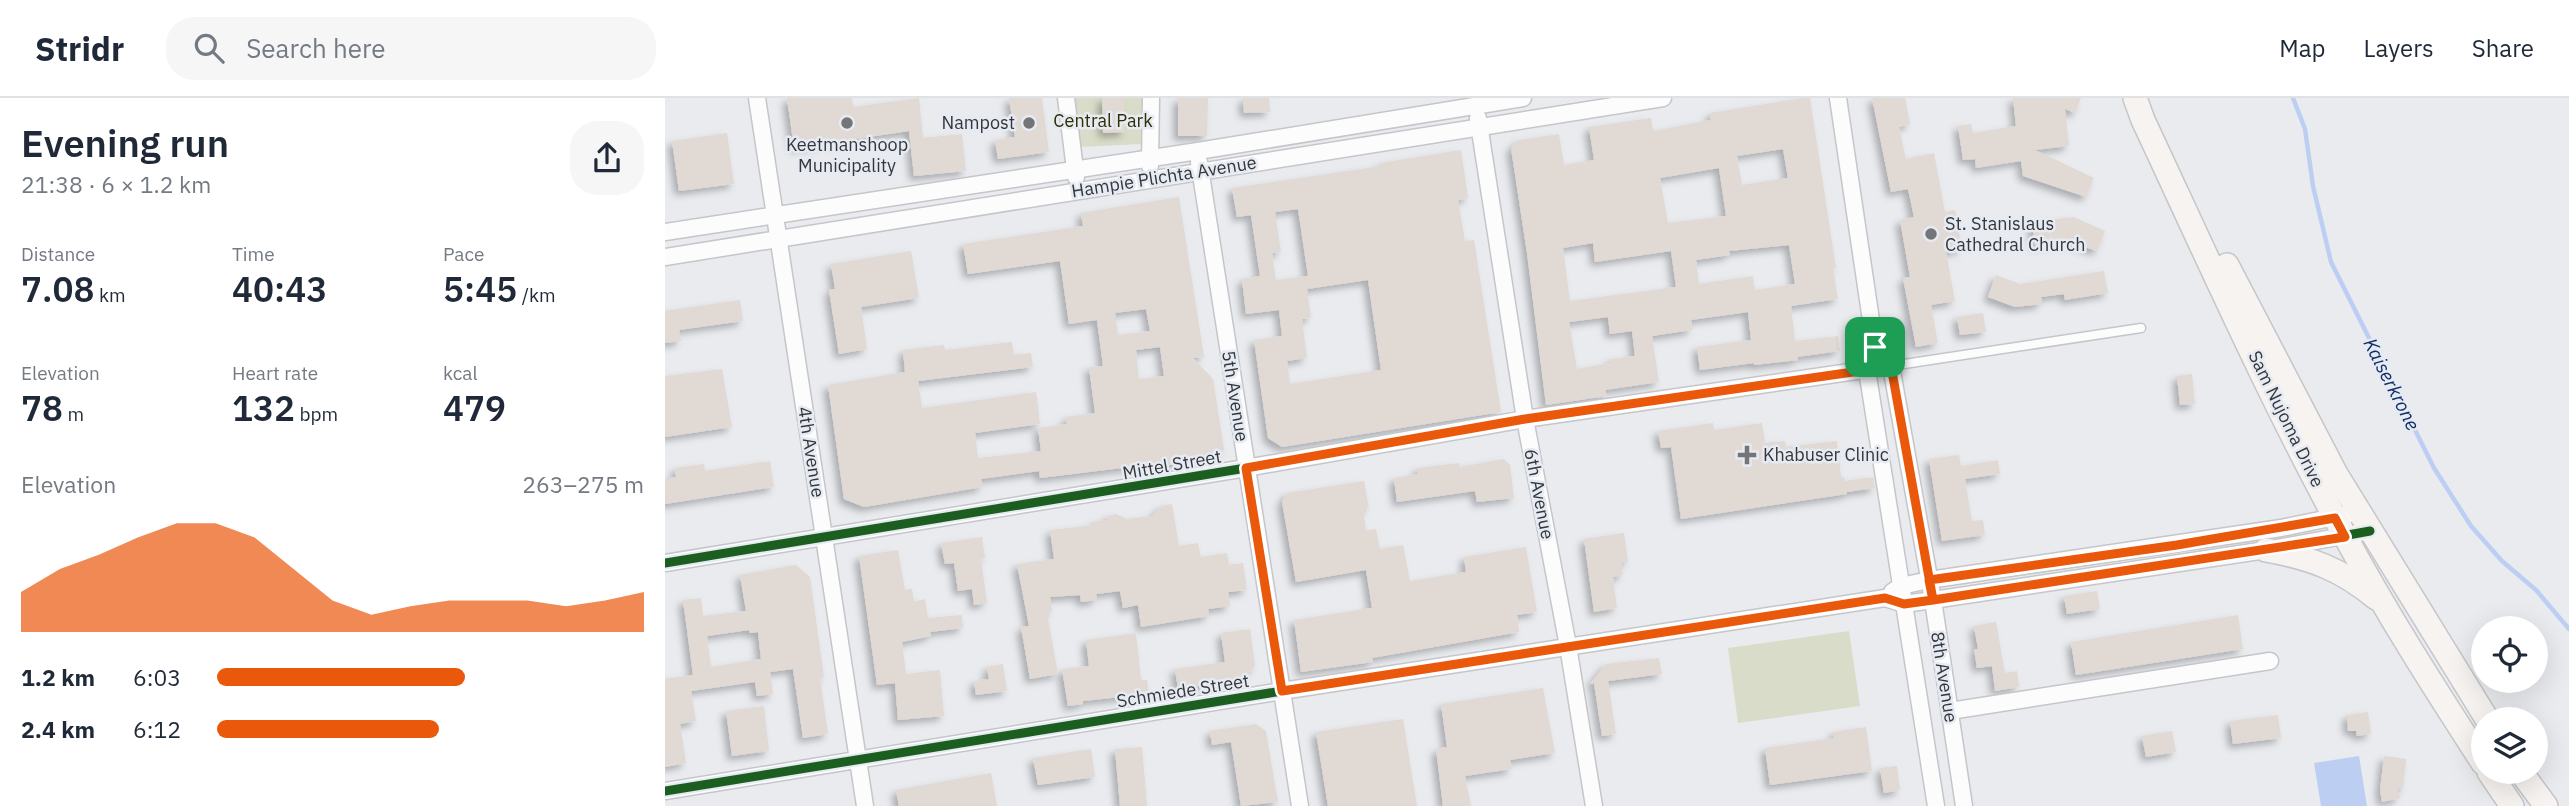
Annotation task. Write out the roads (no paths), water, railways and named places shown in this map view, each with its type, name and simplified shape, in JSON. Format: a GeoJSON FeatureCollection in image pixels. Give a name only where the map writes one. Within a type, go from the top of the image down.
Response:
{"type":"FeatureCollection","features":[{"type":"Feature","properties":{"kind":"main road","name":"Sam Nujoma Drive"},"geometry":{"type":"LineString","coordinates":[[2137,98],[2150,115],[2294,395],[2365,521],[2480,707]]}},
{"type":"Feature","properties":{"kind":"main road","name":"Sam Nujoma Drive"},"geometry":{"type":"LineString","coordinates":[[2137,98],[2143,120],[2225,296],[2340,527],[2384,605],[2471,744]]}},
{"type":"Feature","properties":{"kind":"main road"},"geometry":{"type":"LineString","coordinates":[[2266,550],[2301,556],[2335,569],[2384,605]]}},
{"type":"Feature","properties":{"kind":"main road"},"geometry":{"type":"LineString","coordinates":[[2497,784],[2512,806]]}},
{"type":"Feature","properties":{"kind":"main road"},"geometry":{"type":"LineString","coordinates":[[2530,784],[2546,806]]}},
{"type":"Feature","properties":{"kind":"street","name":"4th Avenue"},"geometry":{"type":"LineString","coordinates":[[757,98],[865,806]]}},
{"type":"Feature","properties":{"kind":"street"},"geometry":{"type":"LineString","coordinates":[[1066,98],[1078,190]]}},
{"type":"Feature","properties":{"kind":"street"},"geometry":{"type":"LineString","coordinates":[[1151,98],[1151,179]]}},
{"type":"Feature","properties":{"kind":"street","name":"Hampie Plichta Avenue"},"geometry":{"type":"LineString","coordinates":[[665,232],[1198,151],[1475,102],[1523,98]]}},
{"type":"Feature","properties":{"kind":"street","name":"Hampie Plichta Avenue"},"geometry":{"type":"LineString","coordinates":[[665,257],[1664,98]]}},
{"type":"Feature","properties":{"kind":"street","name":"8th Avenue"},"geometry":{"type":"LineString","coordinates":[[1838,98],[1875,347],[1867,370],[1936,806]]}},
{"type":"Feature","properties":{"kind":"street","name":"6th Avenue"},"geometry":{"type":"LineString","coordinates":[[1475,102],[1525,419],[1568,646],[1594,806]]}},
{"type":"Feature","properties":{"kind":"street","name":"5th Avenue"},"geometry":{"type":"LineString","coordinates":[[1198,151],[1300,806]]}},
{"type":"Feature","properties":{"kind":"street"},"geometry":{"type":"LineString","coordinates":[[1875,347],[1891,366]]}},
{"type":"Feature","properties":{"kind":"street","name":"8th Avenue"},"geometry":{"type":"LineString","coordinates":[[1891,366],[1933,600],[1964,806]]}},
{"type":"Feature","properties":{"kind":"street","name":"Mittel Street"},"geometry":{"type":"LineString","coordinates":[[665,563],[824,539],[1525,419],[1891,366]]}},
{"type":"Feature","properties":{"kind":"street","name":"Schmiede Street"},"geometry":{"type":"LineString","coordinates":[[665,791],[1282,691],[1885,598],[1904,604],[2266,550],[2365,521]]}},
{"type":"Feature","properties":{"kind":"street","name":"Schmiede Street"},"geometry":{"type":"LineString","coordinates":[[1885,598],[1901,586],[1929,580],[2163,547],[2340,527],[2365,521]]}},
{"type":"Feature","properties":{"kind":"street"},"geometry":{"type":"LineString","coordinates":[[1950,711],[2270,661]]}},
{"type":"Feature","properties":{"kind":"lane"},"geometry":{"type":"LineString","coordinates":[[1891,366],[2141,328]]}},
{"type":"Feature","properties":{"kind":"water"},"geometry":{"type":"Polygon","coordinates":[[[2359,756],[2367,806],[2321,806],[2314,763],[2359,756]]]}},
{"type":"Feature","properties":{"kind":"waterway","name":"Kaiserkrone"},"geometry":{"type":"LineString","coordinates":[[2293,98],[2305,129],[2313,186],[2331,262],[2434,468],[2471,526],[2502,561],[2536,590],[2569,629]]}},
{"type":"Feature","properties":{"kind":"place","name":"Keetmanshoop Municipality"},"geometry":{"type":"Point","coordinates":[847,123]}},
{"type":"Feature","properties":{"kind":"place","name":"Nampost"},"geometry":{"type":"Point","coordinates":[1029,123]}},
{"type":"Feature","properties":{"kind":"place","name":"St. Stanislaus Cathedral Church"},"geometry":{"type":"Point","coordinates":[1931,234]}},
{"type":"Feature","properties":{"kind":"place","name":"Khabuser Clinic"},"geometry":{"type":"Point","coordinates":[1747,455]}},
{"type":"Feature","properties":{"kind":"park label","name":"Central Park"},"geometry":{"type":"Point","coordinates":[1103,121]}}]}
